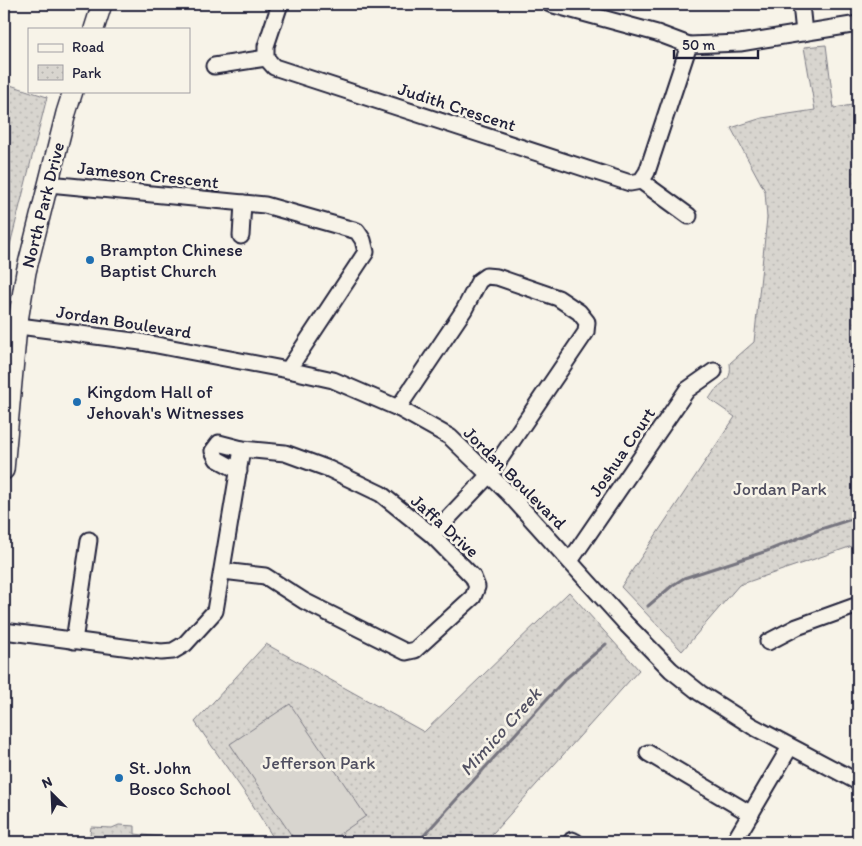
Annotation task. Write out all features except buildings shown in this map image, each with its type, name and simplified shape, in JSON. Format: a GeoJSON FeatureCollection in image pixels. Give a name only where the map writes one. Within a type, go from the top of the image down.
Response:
{"type":"FeatureCollection","features":[{"type":"Feature","properties":{"kind":"main road"},"geometry":{"type":"LineString","coordinates":[[94,28],[102,4]]}},
{"type":"Feature","properties":{"kind":"main road","name":"North Park Drive"},"geometry":{"type":"LineString","coordinates":[[4,470],[11,325],[66,113],[74,92]]}},
{"type":"Feature","properties":{"kind":"street"},"geometry":{"type":"LineString","coordinates":[[214,66],[266,58],[266,46],[280,4]]}},
{"type":"Feature","properties":{"kind":"street"},"geometry":{"type":"LineString","coordinates":[[550,4],[657,33],[689,45],[740,43],[858,24]]}},
{"type":"Feature","properties":{"kind":"street"},"geometry":{"type":"LineString","coordinates":[[801,4],[804,33]]}},
{"type":"Feature","properties":{"kind":"street"},"geometry":{"type":"LineString","coordinates":[[689,45],[647,172],[641,181],[689,216]]}},
{"type":"Feature","properties":{"kind":"street","name":"Judith Crescent"},"geometry":{"type":"LineString","coordinates":[[266,58],[274,67],[630,183],[641,181]]}},
{"type":"Feature","properties":{"kind":"street","name":"Jameson Crescent"},"geometry":{"type":"LineString","coordinates":[[49,184],[265,205],[357,231],[363,240],[366,252],[288,370]]}},
{"type":"Feature","properties":{"kind":"street"},"geometry":{"type":"LineString","coordinates":[[241,236],[243,203]]}},
{"type":"Feature","properties":{"kind":"street"},"geometry":{"type":"LineString","coordinates":[[398,408],[464,310],[479,281],[486,276],[497,277],[558,298],[579,312],[587,322],[586,332],[489,475],[432,535]]}},
{"type":"Feature","properties":{"kind":"street","name":"Jordan Boulevard"},"geometry":{"type":"LineString","coordinates":[[11,325],[141,342],[288,370],[333,380],[398,408],[450,437],[508,493],[627,625],[671,670],[700,693],[734,715],[790,747],[858,782]]}},
{"type":"Feature","properties":{"kind":"street","name":"Joshua Court"},"geometry":{"type":"LineString","coordinates":[[570,561],[687,390],[714,371]]}},
{"type":"Feature","properties":{"kind":"street","name":"Jaffa Drive"},"geometry":{"type":"LineString","coordinates":[[223,571],[265,576],[304,600],[406,652],[415,650],[473,597],[477,588],[474,577],[432,535],[381,494],[329,469],[285,453],[242,449],[219,443],[214,451],[217,459],[239,471]]}},
{"type":"Feature","properties":{"kind":"street"},"geometry":{"type":"LineString","coordinates":[[4,631],[161,652],[173,651],[185,644],[215,611],[242,449]]}},
{"type":"Feature","properties":{"kind":"street"},"geometry":{"type":"LineString","coordinates":[[74,641],[89,540]]}},
{"type":"Feature","properties":{"kind":"street"},"geometry":{"type":"LineString","coordinates":[[768,642],[797,627],[858,605]]}},
{"type":"Feature","properties":{"kind":"street"},"geometry":{"type":"LineString","coordinates":[[734,842],[790,747]]}},
{"type":"Feature","properties":{"kind":"street"},"geometry":{"type":"LineString","coordinates":[[648,753],[751,814]]}},
{"type":"Feature","properties":{"kind":"green space","name":"Jordan Park"},"geometry":{"type":"Polygon","coordinates":[[[826,45],[834,108],[858,104],[858,544],[739,585],[682,651],[621,587],[735,417],[709,399],[716,389],[728,378],[730,363],[754,342],[767,218],[765,191],[731,128],[762,118],[815,110],[804,47],[826,45]]]}},
{"type":"Feature","properties":{"kind":"green space"},"geometry":{"type":"Polygon","coordinates":[[[4,83],[47,97],[4,269],[4,83]]]}},
{"type":"Feature","properties":{"kind":"green space","name":"Jefferson Park"},"geometry":{"type":"Polygon","coordinates":[[[569,592],[639,670],[485,842],[276,842],[249,799],[195,722],[266,644],[424,732],[569,592]]]}},
{"type":"Feature","properties":{"kind":"green space"},"geometry":{"type":"Polygon","coordinates":[[[290,704],[366,816],[328,842],[296,842],[230,744],[290,704]]]}},
{"type":"Feature","properties":{"kind":"green space"},"geometry":{"type":"Polygon","coordinates":[[[119,825],[135,826],[135,834],[177,839],[174,842],[89,842],[91,827],[112,828],[119,825]]]}},
{"type":"Feature","properties":{"kind":"waterway","name":"Mimico Creek"},"geometry":{"type":"LineString","coordinates":[[648,606],[684,578],[767,551],[821,529],[858,517]]}},
{"type":"Feature","properties":{"kind":"waterway","name":"Mimico Creek"},"geometry":{"type":"LineString","coordinates":[[418,842],[565,679],[606,644]]}},
{"type":"Feature","properties":{"kind":"place","name":"Brampton Chinese Baptist Church"},"geometry":{"type":"Point","coordinates":[90,260]}},
{"type":"Feature","properties":{"kind":"place","name":"Kingdom Hall of Jehovah's Witnesses"},"geometry":{"type":"Point","coordinates":[77,402]}},
{"type":"Feature","properties":{"kind":"place","name":"St. John Bosco School"},"geometry":{"type":"Point","coordinates":[119,778]}}]}
